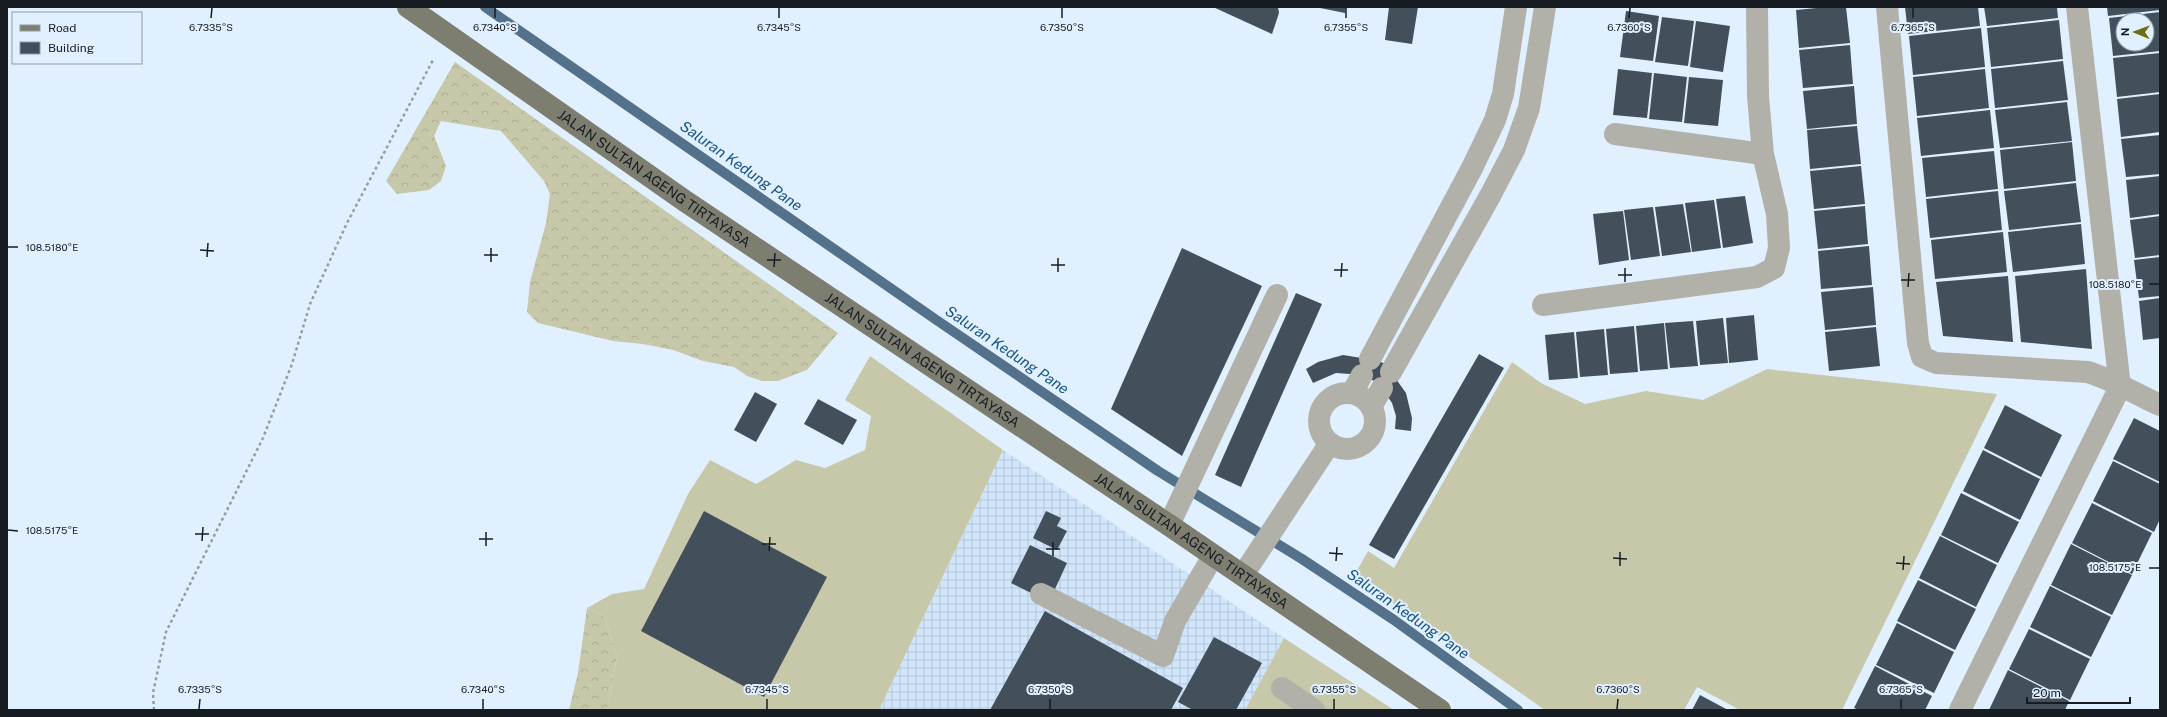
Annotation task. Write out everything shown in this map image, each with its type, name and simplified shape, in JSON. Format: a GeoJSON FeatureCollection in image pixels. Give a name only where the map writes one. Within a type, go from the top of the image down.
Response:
{"type":"FeatureCollection","features":[{"type":"Feature","properties":{"kind":"main road","name":"JALAN SULTAN AGENG TIRTAYASA"},"geometry":{"type":"LineString","coordinates":[[408,7],[685,201],[1172,516],[1213,556],[1440,710]]}},
{"type":"Feature","properties":{"kind":"street"},"geometry":{"type":"LineString","coordinates":[[1366,367],[1362,398],[1371,407],[1374,417],[1374,428],[1365,442],[1356,447],[1345,449],[1330,444],[1323,435],[1319,426],[1321,410],[1327,401],[1336,395],[1366,367],[1496,120],[1503,94],[1516,7]]}},
{"type":"Feature","properties":{"kind":"street"},"geometry":{"type":"LineString","coordinates":[[1371,407],[1490,196],[1514,150],[1529,108],[1545,7]]}},
{"type":"Feature","properties":{"kind":"street"},"geometry":{"type":"LineString","coordinates":[[1543,306],[1757,277],[1774,268],[1779,248],[1777,214],[1763,154],[1758,96],[1757,7]]}},
{"type":"Feature","properties":{"kind":"street"},"geometry":{"type":"LineString","coordinates":[[1887,7],[1917,335],[1922,357],[1936,363],[2088,372],[2105,378],[2120,387],[2160,405]]}},
{"type":"Feature","properties":{"kind":"street"},"geometry":{"type":"LineString","coordinates":[[1960,710],[2120,387],[2077,7]]}},
{"type":"Feature","properties":{"kind":"street"},"geometry":{"type":"LineString","coordinates":[[1615,134],[1763,154]]}},
{"type":"Feature","properties":{"kind":"street"},"geometry":{"type":"LineString","coordinates":[[1172,516],[1278,295]]}},
{"type":"Feature","properties":{"kind":"street"},"geometry":{"type":"LineString","coordinates":[[1366,367],[1391,371]]}},
{"type":"Feature","properties":{"kind":"street"},"geometry":{"type":"LineString","coordinates":[[1243,575],[1330,444]]}},
{"type":"Feature","properties":{"kind":"street"},"geometry":{"type":"LineString","coordinates":[[1041,594],[1163,656],[1175,621],[1213,556]]}},
{"type":"Feature","properties":{"kind":"street"},"geometry":{"type":"LineString","coordinates":[[1282,688],[1314,710]]}},
{"type":"Feature","properties":{"kind":"path"},"geometry":{"type":"LineString","coordinates":[[154,710],[153,693],[166,632],[263,438],[292,364],[310,304],[347,223],[431,63],[450,37]]}},
{"type":"Feature","properties":{"kind":"shaded area"},"geometry":{"type":"Polygon","coordinates":[[[1003,450],[1284,638],[1245,710],[879,710],[1003,450]]]}},
{"type":"Feature","properties":{"kind":"green space"},"geometry":{"type":"Polygon","coordinates":[[[455,62],[838,333],[807,370],[778,381],[762,381],[747,376],[734,367],[703,361],[673,350],[643,344],[613,341],[538,323],[527,312],[530,282],[546,223],[550,194],[544,181],[501,131],[441,121],[434,136],[446,166],[441,181],[429,190],[397,194],[386,181],[455,62]]]}},
{"type":"Feature","properties":{"kind":"green space"},"geometry":{"type":"Polygon","coordinates":[[[870,356],[1003,450],[879,710],[607,710],[617,657],[604,616],[587,608],[612,594],[644,589],[688,494],[710,460],[756,484],[796,460],[825,468],[865,450],[871,416],[845,400],[870,356]]]}},
{"type":"Feature","properties":{"kind":"green space"},"geometry":{"type":"Polygon","coordinates":[[[1512,362],[1541,383],[1585,404],[1646,391],[1703,400],[1767,369],[1997,394],[1842,710],[1740,710],[1697,687],[1684,710],[1545,710],[1354,576],[1368,551],[1394,568],[1512,362]]]}},
{"type":"Feature","properties":{"kind":"green space"},"geometry":{"type":"Polygon","coordinates":[[[587,608],[604,616],[617,657],[607,710],[569,710],[578,673],[587,608]]]}},
{"type":"Feature","properties":{"kind":"green space"},"geometry":{"type":"Polygon","coordinates":[[[1284,638],[1394,710],[1245,710],[1284,638]]]}},
{"type":"Feature","properties":{"kind":"building"},"geometry":{"type":"Polygon","coordinates":[[[1213,7],[1278,7],[1279,13],[1272,34],[1213,7]]]}},
{"type":"Feature","properties":{"kind":"building"},"geometry":{"type":"Polygon","coordinates":[[[1315,7],[1346,7],[1345,13],[1315,7]]]}},
{"type":"Feature","properties":{"kind":"building"},"geometry":{"type":"Polygon","coordinates":[[[1389,7],[1418,7],[1412,44],[1385,40],[1389,7]]]}},
{"type":"Feature","properties":{"kind":"building"},"geometry":{"type":"Polygon","coordinates":[[[1846,7],[1850,43],[1799,48],[1796,10],[1846,7]]]}},
{"type":"Feature","properties":{"kind":"building"},"geometry":{"type":"Polygon","coordinates":[[[1905,7],[1978,7],[1980,26],[1908,34],[1905,7]]]}},
{"type":"Feature","properties":{"kind":"building"},"geometry":{"type":"Polygon","coordinates":[[[1984,7],[2057,7],[2058,18],[1987,26],[1984,7]]]}},
{"type":"Feature","properties":{"kind":"building"},"geometry":{"type":"Polygon","coordinates":[[[2107,7],[2160,7],[2160,10],[2143,12],[2115,12],[2115,15],[2108,16],[2107,7]]]}},
{"type":"Feature","properties":{"kind":"building"},"geometry":{"type":"Polygon","coordinates":[[[1626,11],[1659,16],[1653,61],[1620,57],[1626,11]]]}},
{"type":"Feature","properties":{"kind":"building"},"geometry":{"type":"Polygon","coordinates":[[[2160,12],[2160,51],[2155,52],[2155,13],[2160,12]]]}},
{"type":"Feature","properties":{"kind":"building"},"geometry":{"type":"Polygon","coordinates":[[[1662,17],[1694,21],[1688,66],[1655,62],[1662,17]]]}},
{"type":"Feature","properties":{"kind":"building"},"geometry":{"type":"Polygon","coordinates":[[[2115,17],[2115,52],[2151,52],[2113,56],[2109,18],[2115,17]]]}},
{"type":"Feature","properties":{"kind":"building"},"geometry":{"type":"Polygon","coordinates":[[[2059,20],[2063,59],[1991,67],[1987,28],[2059,20]]]}},
{"type":"Feature","properties":{"kind":"building"},"geometry":{"type":"Polygon","coordinates":[[[1696,21],[1730,26],[1723,72],[1690,67],[1696,21]]]}},
{"type":"Feature","properties":{"kind":"building"},"geometry":{"type":"Polygon","coordinates":[[[1981,28],[1985,67],[1913,75],[1909,36],[1981,28]]]}},
{"type":"Feature","properties":{"kind":"building"},"geometry":{"type":"Polygon","coordinates":[[[1850,45],[1853,84],[1803,88],[1799,50],[1850,45]]]}},
{"type":"Feature","properties":{"kind":"building"},"geometry":{"type":"Polygon","coordinates":[[[2160,53],[2160,92],[2117,97],[2113,58],[2160,53]]]}},
{"type":"Feature","properties":{"kind":"building"},"geometry":{"type":"Polygon","coordinates":[[[2063,61],[2068,100],[1995,108],[1991,69],[2063,61]]]}},
{"type":"Feature","properties":{"kind":"building"},"geometry":{"type":"Polygon","coordinates":[[[1618,69],[1652,73],[1647,118],[1613,115],[1618,69]]]}},
{"type":"Feature","properties":{"kind":"building"},"geometry":{"type":"Polygon","coordinates":[[[1985,69],[1989,108],[1917,116],[1913,77],[1985,69]]]}},
{"type":"Feature","properties":{"kind":"building"},"geometry":{"type":"Polygon","coordinates":[[[1654,73],[1687,77],[1682,122],[1649,119],[1654,73]]]}},
{"type":"Feature","properties":{"kind":"building"},"geometry":{"type":"Polygon","coordinates":[[[1689,77],[1723,80],[1718,126],[1684,123],[1689,77]]]}},
{"type":"Feature","properties":{"kind":"building"},"geometry":{"type":"Polygon","coordinates":[[[1854,86],[1857,124],[1807,129],[1803,91],[1854,86]]]}},
{"type":"Feature","properties":{"kind":"building"},"geometry":{"type":"Polygon","coordinates":[[[2160,94],[2160,132],[2121,137],[2117,99],[2160,94]]]}},
{"type":"Feature","properties":{"kind":"building"},"geometry":{"type":"Polygon","coordinates":[[[2067,102],[2072,141],[2000,148],[1995,110],[2067,102]]]}},
{"type":"Feature","properties":{"kind":"building"},"geometry":{"type":"Polygon","coordinates":[[[1990,110],[1994,148],[1921,156],[1917,118],[1990,110]]]}},
{"type":"Feature","properties":{"kind":"building"},"geometry":{"type":"Polygon","coordinates":[[[1857,126],[1861,164],[1810,169],[1807,130],[1857,126]]]}},
{"type":"Feature","properties":{"kind":"building"},"geometry":{"type":"Polygon","coordinates":[[[2160,135],[2160,174],[2126,177],[2121,139],[2160,135]]]}},
{"type":"Feature","properties":{"kind":"building"},"geometry":{"type":"Polygon","coordinates":[[[2072,142],[2076,181],[2004,189],[2000,150],[2072,142]]]}},
{"type":"Feature","properties":{"kind":"building"},"geometry":{"type":"Polygon","coordinates":[[[1994,151],[1998,189],[1926,197],[1922,158],[1994,151]]]}},
{"type":"Feature","properties":{"kind":"building"},"geometry":{"type":"Polygon","coordinates":[[[1861,166],[1865,204],[1814,209],[1810,171],[1861,166]]]}},
{"type":"Feature","properties":{"kind":"building"},"geometry":{"type":"Polygon","coordinates":[[[2160,176],[2160,214],[2130,218],[2126,180],[2160,176]]]}},
{"type":"Feature","properties":{"kind":"building"},"geometry":{"type":"Polygon","coordinates":[[[2076,183],[2081,222],[2009,230],[2004,191],[2076,183]]]}},
{"type":"Feature","properties":{"kind":"building"},"geometry":{"type":"Polygon","coordinates":[[[1998,191],[2002,230],[1930,238],[1926,199],[1998,191]]]}},
{"type":"Feature","properties":{"kind":"building"},"geometry":{"type":"Polygon","coordinates":[[[1745,196],[1753,243],[1723,248],[1716,199],[1745,196]]]}},
{"type":"Feature","properties":{"kind":"building"},"geometry":{"type":"Polygon","coordinates":[[[1714,200],[1721,248],[1692,252],[1685,203],[1714,200]]]}},
{"type":"Feature","properties":{"kind":"building"},"geometry":{"type":"Polygon","coordinates":[[[1683,204],[1691,252],[1662,256],[1655,207],[1683,204]]]}},
{"type":"Feature","properties":{"kind":"building"},"geometry":{"type":"Polygon","coordinates":[[[1865,206],[1868,244],[1818,249],[1814,211],[1865,206]]]}},
{"type":"Feature","properties":{"kind":"building"},"geometry":{"type":"Polygon","coordinates":[[[1653,207],[1660,256],[1631,260],[1624,210],[1653,207]]]}},
{"type":"Feature","properties":{"kind":"building"},"geometry":{"type":"Polygon","coordinates":[[[1623,211],[1629,260],[1599,265],[1593,214],[1623,211]]]}},
{"type":"Feature","properties":{"kind":"building"},"geometry":{"type":"Polygon","coordinates":[[[2160,216],[2160,255],[2135,258],[2130,220],[2160,216]]]}},
{"type":"Feature","properties":{"kind":"building"},"geometry":{"type":"Polygon","coordinates":[[[2081,224],[2085,264],[2013,272],[2008,232],[2081,224]]]}},
{"type":"Feature","properties":{"kind":"building"},"geometry":{"type":"Polygon","coordinates":[[[2003,232],[2007,272],[1935,279],[1931,240],[2003,232]]]}},
{"type":"Feature","properties":{"kind":"building"},"geometry":{"type":"Polygon","coordinates":[[[1869,246],[1872,285],[1821,289],[1818,251],[1869,246]]]}},
{"type":"Feature","properties":{"kind":"building"},"geometry":{"type":"Polygon","coordinates":[[[1182,248],[1262,286],[1182,456],[1111,409],[1182,248]]]}},
{"type":"Feature","properties":{"kind":"building"},"geometry":{"type":"Polygon","coordinates":[[[2160,257],[2160,296],[2139,298],[2134,260],[2160,257]]]}},
{"type":"Feature","properties":{"kind":"building"},"geometry":{"type":"Polygon","coordinates":[[[2086,269],[2092,349],[2021,342],[2015,276],[2086,269]]]}},
{"type":"Feature","properties":{"kind":"building"},"geometry":{"type":"Polygon","coordinates":[[[2008,276],[2013,342],[1943,336],[1936,282],[2008,276]]]}},
{"type":"Feature","properties":{"kind":"building"},"geometry":{"type":"Polygon","coordinates":[[[1873,287],[1876,325],[1825,330],[1821,292],[1873,287]]]}},
{"type":"Feature","properties":{"kind":"building"},"geometry":{"type":"Polygon","coordinates":[[[1296,293],[1322,304],[1241,487],[1215,475],[1296,293]]]}},
{"type":"Feature","properties":{"kind":"building"},"geometry":{"type":"Polygon","coordinates":[[[2160,298],[2160,338],[2143,340],[2139,301],[2160,298]]]}},
{"type":"Feature","properties":{"kind":"building"},"geometry":{"type":"Polygon","coordinates":[[[1754,315],[1758,360],[1729,363],[1726,318],[1754,315]]]}},
{"type":"Feature","properties":{"kind":"building"},"geometry":{"type":"Polygon","coordinates":[[[1723,318],[1728,363],[1700,365],[1696,321],[1723,318]]]}},
{"type":"Feature","properties":{"kind":"building"},"geometry":{"type":"Polygon","coordinates":[[[1693,321],[1698,366],[1670,368],[1665,323],[1693,321]]]}},
{"type":"Feature","properties":{"kind":"building"},"geometry":{"type":"Polygon","coordinates":[[[1664,323],[1668,369],[1640,371],[1636,326],[1664,323]]]}},
{"type":"Feature","properties":{"kind":"building"},"geometry":{"type":"Polygon","coordinates":[[[1634,326],[1638,372],[1610,374],[1606,329],[1634,326]]]}},
{"type":"Feature","properties":{"kind":"building"},"geometry":{"type":"Polygon","coordinates":[[[1876,327],[1880,366],[1829,371],[1825,332],[1876,327]]]}},
{"type":"Feature","properties":{"kind":"building"},"geometry":{"type":"Polygon","coordinates":[[[1604,329],[1608,375],[1580,377],[1576,332],[1604,329]]]}},
{"type":"Feature","properties":{"kind":"building"},"geometry":{"type":"Polygon","coordinates":[[[1574,332],[1578,378],[1549,380],[1545,335],[1574,332]]]}},
{"type":"Feature","properties":{"kind":"building"},"geometry":{"type":"Polygon","coordinates":[[[1479,354],[1504,368],[1394,559],[1369,545],[1479,354]]]}},
{"type":"Feature","properties":{"kind":"building"},"geometry":{"type":"Polygon","coordinates":[[[1343,355],[1368,359],[1374,358],[1390,367],[1391,372],[1406,393],[1412,418],[1411,431],[1395,429],[1396,416],[1392,403],[1379,384],[1364,375],[1336,373],[1313,383],[1306,369],[1318,362],[1343,355]]]}},
{"type":"Feature","properties":{"kind":"building"},"geometry":{"type":"Polygon","coordinates":[[[755,392],[777,404],[756,442],[734,430],[755,392]]]}},
{"type":"Feature","properties":{"kind":"building"},"geometry":{"type":"Polygon","coordinates":[[[818,399],[857,420],[843,445],[804,424],[818,399]]]}},
{"type":"Feature","properties":{"kind":"building"},"geometry":{"type":"Polygon","coordinates":[[[2005,405],[2062,435],[2041,477],[1984,448],[2005,405]]]}},
{"type":"Feature","properties":{"kind":"building"},"geometry":{"type":"Polygon","coordinates":[[[2134,418],[2160,431],[2160,482],[2113,459],[2134,418]]]}},
{"type":"Feature","properties":{"kind":"building"},"geometry":{"type":"Polygon","coordinates":[[[1983,450],[2040,479],[2020,520],[1963,491],[1983,450]]]}},
{"type":"Feature","properties":{"kind":"building"},"geometry":{"type":"Polygon","coordinates":[[[2113,461],[2160,484],[2160,519],[2154,532],[2093,501],[2113,461]]]}},
{"type":"Feature","properties":{"kind":"building"},"geometry":{"type":"Polygon","coordinates":[[[1961,493],[2019,522],[1998,563],[1941,535],[1961,493]]]}},
{"type":"Feature","properties":{"kind":"building"},"geometry":{"type":"Polygon","coordinates":[[[2092,503],[2152,533],[2132,574],[2072,543],[2092,503]]]}},
{"type":"Feature","properties":{"kind":"building"},"geometry":{"type":"Polygon","coordinates":[[[704,511],[827,577],[764,697],[641,631],[704,511]]]}},
{"type":"Feature","properties":{"kind":"building"},"geometry":{"type":"Polygon","coordinates":[[[1046,511],[1061,518],[1057,526],[1067,531],[1057,550],[1033,538],[1046,511]]]}},
{"type":"Feature","properties":{"kind":"building"},"geometry":{"type":"Polygon","coordinates":[[[1940,536],[1997,565],[1976,607],[1919,578],[1940,536]]]}},
{"type":"Feature","properties":{"kind":"building"},"geometry":{"type":"Polygon","coordinates":[[[2071,544],[2132,575],[2112,615],[2051,585],[2071,544]]]}},
{"type":"Feature","properties":{"kind":"building"},"geometry":{"type":"Polygon","coordinates":[[[1030,545],[1067,563],[1049,602],[1011,583],[1030,545]]]}},
{"type":"Feature","properties":{"kind":"building"},"geometry":{"type":"Polygon","coordinates":[[[1918,580],[1976,609],[1955,650],[1897,621],[1918,580]]]}},
{"type":"Feature","properties":{"kind":"building"},"geometry":{"type":"Polygon","coordinates":[[[2050,586],[2111,617],[2091,657],[2030,627],[2050,586]]]}},
{"type":"Feature","properties":{"kind":"building"},"geometry":{"type":"Polygon","coordinates":[[[1045,611],[1183,688],[1171,710],[990,710],[1045,611]]]}},
{"type":"Feature","properties":{"kind":"building"},"geometry":{"type":"Polygon","coordinates":[[[1897,623],[1954,652],[1934,693],[1876,665],[1897,623]]]}},
{"type":"Feature","properties":{"kind":"building"},"geometry":{"type":"Polygon","coordinates":[[[2029,629],[2090,659],[2070,700],[2009,669],[2029,629]]]}},
{"type":"Feature","properties":{"kind":"building"},"geometry":{"type":"Polygon","coordinates":[[[1214,637],[1262,663],[1236,710],[1193,710],[1178,702],[1214,637]]]}},
{"type":"Feature","properties":{"kind":"building"},"geometry":{"type":"Polygon","coordinates":[[[1875,666],[1932,696],[1925,710],[1859,710],[1854,708],[1875,666]]]}},
{"type":"Feature","properties":{"kind":"building"},"geometry":{"type":"Polygon","coordinates":[[[2008,670],[2069,701],[2065,710],[1989,710],[2008,670]]]}},
{"type":"Feature","properties":{"kind":"building"},"geometry":{"type":"Polygon","coordinates":[[[1700,695],[1728,710],[1692,710],[1700,695]]]}},
{"type":"Feature","properties":{"kind":"waterway","name":"Saluran Kedung Pane"},"geometry":{"type":"LineString","coordinates":[[485,7],[935,319],[1158,471],[1302,559],[1394,620],[1518,710]]}}]}
